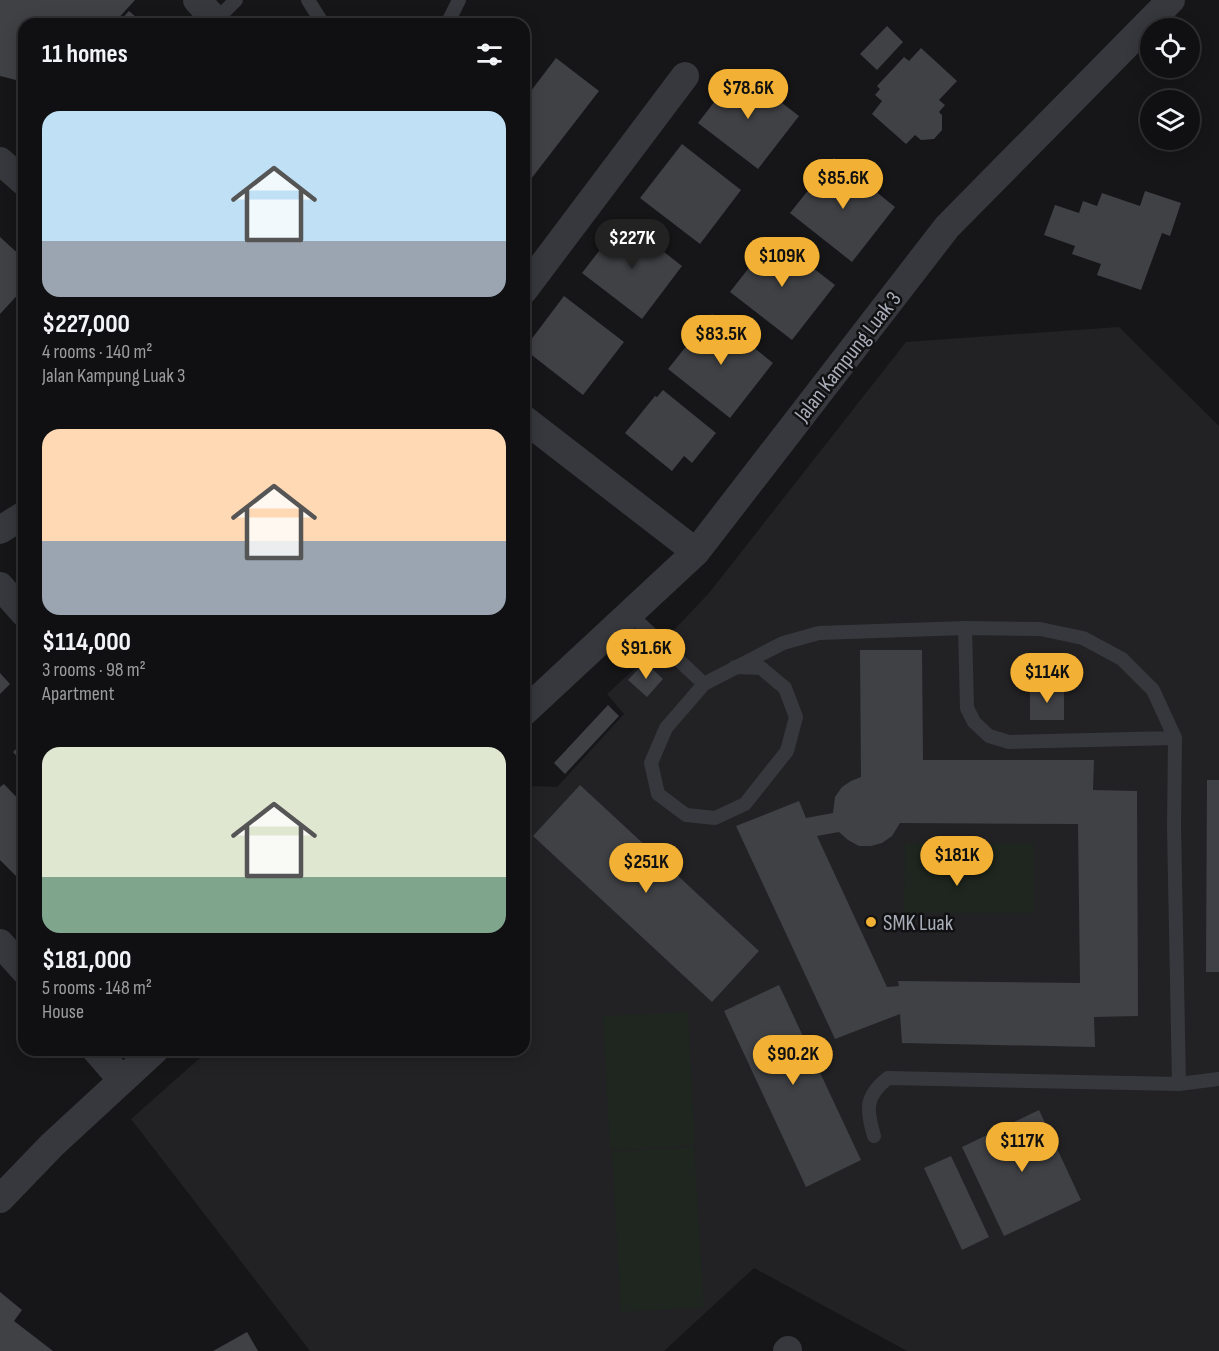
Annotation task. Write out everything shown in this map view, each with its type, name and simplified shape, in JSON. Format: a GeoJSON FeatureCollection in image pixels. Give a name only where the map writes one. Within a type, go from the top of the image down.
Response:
{"type":"FeatureCollection","features":[{"type":"Feature","properties":{"kind":"street","name":"Jalan Kampung Luak 3"},"geometry":{"type":"LineString","coordinates":[[530,706],[696,552],[947,227],[1171,0]]}},
{"type":"Feature","properties":{"kind":"street"},"geometry":{"type":"LineString","coordinates":[[530,282],[685,76]]}},
{"type":"Feature","properties":{"kind":"street"},"geometry":{"type":"LineString","coordinates":[[0,161],[18,177]]}},
{"type":"Feature","properties":{"kind":"street"},"geometry":{"type":"LineString","coordinates":[[530,424],[696,552]]}},
{"type":"Feature","properties":{"kind":"street"},"geometry":{"type":"LineString","coordinates":[[0,530],[18,519]]}},
{"type":"Feature","properties":{"kind":"street"},"geometry":{"type":"LineString","coordinates":[[0,586],[18,606]]}},
{"type":"Feature","properties":{"kind":"street"},"geometry":{"type":"LineString","coordinates":[[0,943],[18,963]]}},
{"type":"Feature","properties":{"kind":"street"},"geometry":{"type":"LineString","coordinates":[[101,1056],[122,1080]]}},
{"type":"Feature","properties":{"kind":"street"},"geometry":{"type":"LineString","coordinates":[[0,1199],[52,1145],[148,1056]]}},
{"type":"Feature","properties":{"kind":"lane"},"geometry":{"type":"LineString","coordinates":[[308,0],[319,18]]}},
{"type":"Feature","properties":{"kind":"lane"},"geometry":{"type":"LineString","coordinates":[[450,18],[459,0]]}},
{"type":"Feature","properties":{"kind":"lane"},"geometry":{"type":"LineString","coordinates":[[630,614],[704,684]]}},
{"type":"Feature","properties":{"kind":"lane"},"geometry":{"type":"LineString","coordinates":[[965,628],[967,708],[974,722],[989,736],[1009,742],[1175,738]]}},
{"type":"Feature","properties":{"kind":"lane"},"geometry":{"type":"LineString","coordinates":[[733,667],[761,668],[785,688],[796,717],[787,751],[745,804],[716,818],[686,815],[658,794],[651,763],[666,728],[704,684],[733,667],[783,642],[819,633],[1040,628],[1083,638],[1122,659],[1153,690],[1175,738],[1174,827],[1179,1084]]}},
{"type":"Feature","properties":{"kind":"lane"},"geometry":{"type":"LineString","coordinates":[[874,1136],[868,1115],[870,1099],[878,1086],[888,1078],[1179,1084],[1219,1079]]}},
{"type":"Feature","properties":{"kind":"shaded area","name":"SMK Luak"},"geometry":{"type":"Polygon","coordinates":[[[1119,327],[1219,426],[1219,1351],[907,1351],[754,1268],[664,1351],[310,1351],[131,1119],[202,1056],[530,1056],[530,789],[534,786],[557,787],[624,714],[607,694],[652,653],[709,593],[906,342],[1119,327]]]}},
{"type":"Feature","properties":{"kind":"shaded area"},"geometry":{"type":"Polygon","coordinates":[[[905,843],[1034,843],[1034,913],[904,913],[905,843]]]}},
{"type":"Feature","properties":{"kind":"shaded area"},"geometry":{"type":"Polygon","coordinates":[[[688,1012],[695,1145],[610,1150],[603,1016],[688,1012]]]}},
{"type":"Feature","properties":{"kind":"shaded area"},"geometry":{"type":"Polygon","coordinates":[[[694,1147],[704,1307],[621,1312],[612,1152],[694,1147]]]}},
{"type":"Feature","properties":{"kind":"building"},"geometry":{"type":"Polygon","coordinates":[[[0,0],[135,0],[118,18],[18,18],[18,80],[0,76],[0,0]]]}},
{"type":"Feature","properties":{"kind":"building"},"geometry":{"type":"Polygon","coordinates":[[[129,11],[137,18],[123,18],[129,11]]]}},
{"type":"Feature","properties":{"kind":"building"},"geometry":{"type":"Polygon","coordinates":[[[887,26],[903,42],[877,70],[860,54],[887,26]]]}},
{"type":"Feature","properties":{"kind":"building"},"geometry":{"type":"Polygon","coordinates":[[[921,48],[957,81],[939,100],[945,105],[939,112],[942,115],[942,130],[934,139],[921,140],[915,135],[906,144],[872,114],[882,101],[875,95],[880,89],[877,86],[904,57],[909,61],[921,48]]]}},
{"type":"Feature","properties":{"kind":"building"},"geometry":{"type":"Polygon","coordinates":[[[556,58],[599,91],[530,180],[530,92],[556,58]]]}},
{"type":"Feature","properties":{"kind":"building"},"geometry":{"type":"Polygon","coordinates":[[[739,70],[799,116],[758,169],[698,123],[739,70]]]}},
{"type":"Feature","properties":{"kind":"building"},"geometry":{"type":"Polygon","coordinates":[[[682,144],[741,190],[700,244],[640,198],[682,144]]]}},
{"type":"Feature","properties":{"kind":"building"},"geometry":{"type":"Polygon","coordinates":[[[834,158],[895,207],[852,262],[790,213],[834,158]]]}},
{"type":"Feature","properties":{"kind":"building"},"geometry":{"type":"Polygon","coordinates":[[[1145,191],[1181,203],[1170,236],[1162,233],[1141,290],[1097,275],[1101,264],[1072,254],[1075,246],[1044,235],[1055,205],[1079,213],[1083,201],[1097,206],[1102,193],[1140,206],[1145,191]]]}},
{"type":"Feature","properties":{"kind":"building"},"geometry":{"type":"Polygon","coordinates":[[[623,220],[682,266],[642,319],[582,273],[623,220]]]}},
{"type":"Feature","properties":{"kind":"building"},"geometry":{"type":"Polygon","coordinates":[[[0,237],[18,254],[18,294],[0,314],[0,237]]]}},
{"type":"Feature","properties":{"kind":"building"},"geometry":{"type":"Polygon","coordinates":[[[773,237],[835,285],[792,340],[730,292],[773,237]]]}},
{"type":"Feature","properties":{"kind":"building"},"geometry":{"type":"Polygon","coordinates":[[[564,296],[624,342],[583,395],[530,354],[530,341],[564,296]]]}},
{"type":"Feature","properties":{"kind":"building"},"geometry":{"type":"Polygon","coordinates":[[[712,314],[773,363],[730,418],[668,369],[712,314]]]}},
{"type":"Feature","properties":{"kind":"building"},"geometry":{"type":"Polygon","coordinates":[[[663,390],[716,433],[692,463],[684,456],[672,471],[625,433],[655,396],[657,397],[663,390]]]}},
{"type":"Feature","properties":{"kind":"building"},"geometry":{"type":"Polygon","coordinates":[[[860,650],[922,650],[923,760],[1094,760],[1093,790],[1137,791],[1138,1016],[1094,1017],[1095,1047],[902,1043],[900,1014],[835,1039],[736,826],[799,801],[806,818],[833,813],[835,797],[842,787],[861,777],[860,650]],[[900,823],[892,836],[882,843],[871,846],[859,846],[839,832],[817,836],[887,987],[899,986],[898,981],[1080,983],[1078,824],[900,823]]]}},
{"type":"Feature","properties":{"kind":"building"},"geometry":{"type":"Polygon","coordinates":[[[645,662],[663,679],[647,697],[628,680],[645,662]]]}},
{"type":"Feature","properties":{"kind":"building"},"geometry":{"type":"Polygon","coordinates":[[[0,673],[10,684],[0,694],[0,673]]]}},
{"type":"Feature","properties":{"kind":"building"},"geometry":{"type":"Polygon","coordinates":[[[1030,688],[1064,688],[1064,720],[1030,720],[1030,688]]]}},
{"type":"Feature","properties":{"kind":"building"},"geometry":{"type":"Polygon","coordinates":[[[608,705],[619,716],[565,774],[554,763],[608,705]]]}},
{"type":"Feature","properties":{"kind":"building"},"geometry":{"type":"Polygon","coordinates":[[[18,747],[18,757],[13,752],[18,747]]]}},
{"type":"Feature","properties":{"kind":"building"},"geometry":{"type":"Polygon","coordinates":[[[1207,780],[1219,780],[1219,972],[1206,972],[1207,780]]]}},
{"type":"Feature","properties":{"kind":"building"},"geometry":{"type":"Polygon","coordinates":[[[4,784],[18,799],[18,878],[0,860],[0,787],[4,784]]]}},
{"type":"Feature","properties":{"kind":"building"},"geometry":{"type":"Polygon","coordinates":[[[580,785],[759,951],[712,1002],[533,836],[580,785]]]}},
{"type":"Feature","properties":{"kind":"building"},"geometry":{"type":"Polygon","coordinates":[[[779,985],[861,1160],[806,1187],[724,1011],[779,985]]]}},
{"type":"Feature","properties":{"kind":"building"},"geometry":{"type":"Polygon","coordinates":[[[1039,1110],[1081,1200],[1004,1236],[962,1147],[1039,1110]]]}},
{"type":"Feature","properties":{"kind":"building"},"geometry":{"type":"Polygon","coordinates":[[[951,1156],[989,1237],[962,1250],[924,1168],[951,1156]]]}},
{"type":"Feature","properties":{"kind":"building"},"geometry":{"type":"Polygon","coordinates":[[[0,1292],[22,1310],[14,1321],[53,1351],[0,1351],[0,1292]]]}},
{"type":"Feature","properties":{"kind":"building"},"geometry":{"type":"Polygon","coordinates":[[[247,1332],[258,1351],[213,1351],[247,1332]]]}},
{"type":"Feature","properties":{"kind":"place","name":"SMK Luak"},"geometry":{"type":"Point","coordinates":[871,922]}}]}
